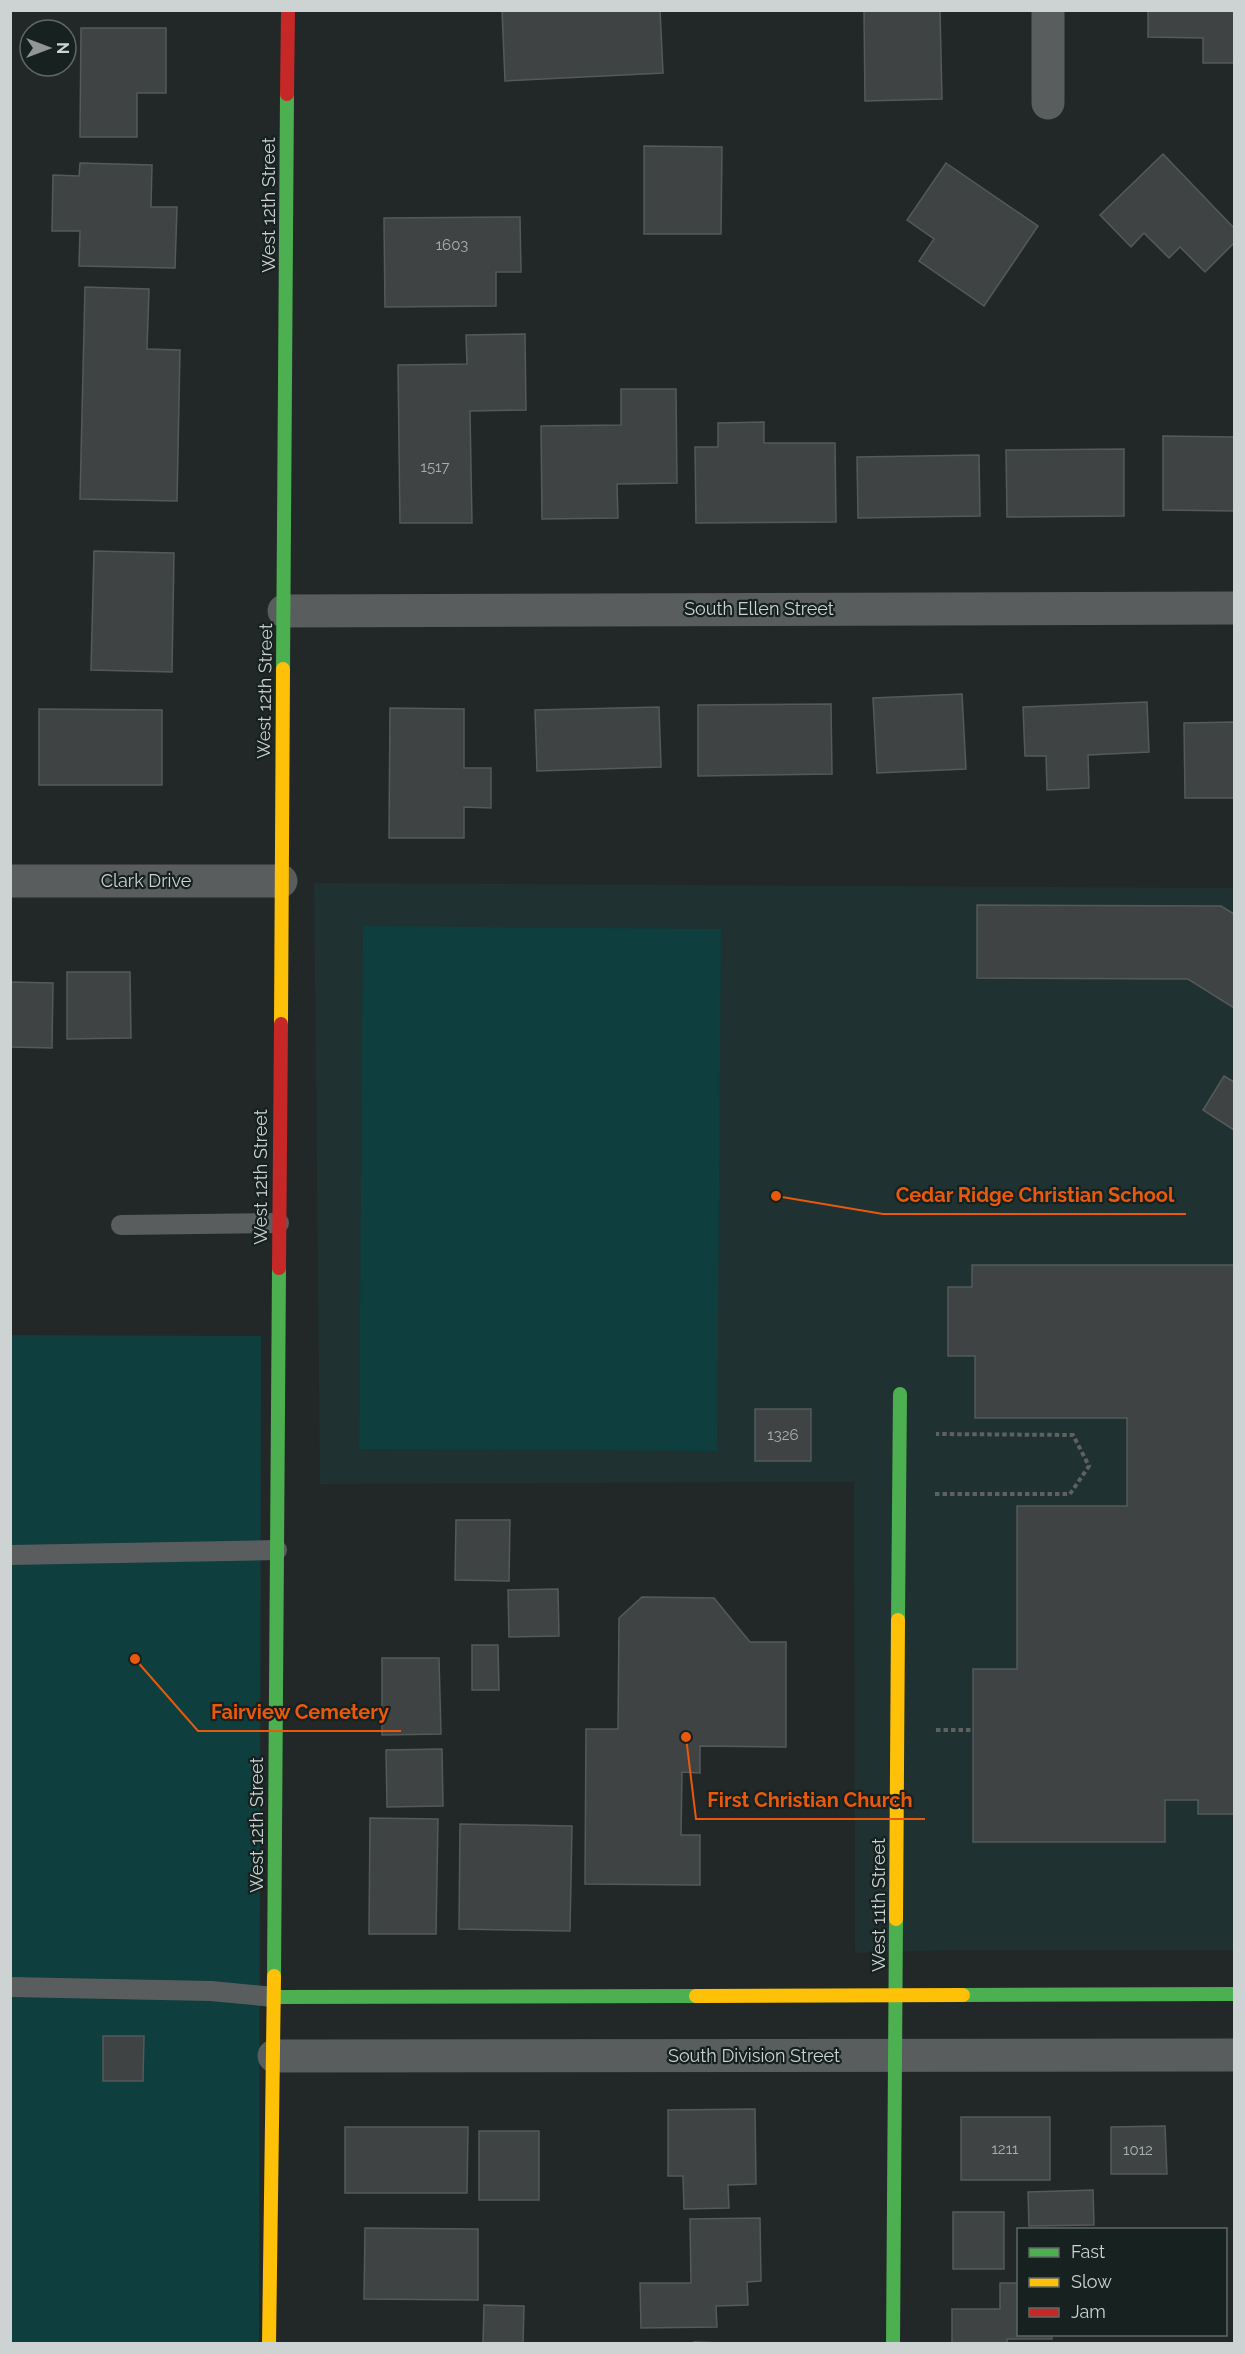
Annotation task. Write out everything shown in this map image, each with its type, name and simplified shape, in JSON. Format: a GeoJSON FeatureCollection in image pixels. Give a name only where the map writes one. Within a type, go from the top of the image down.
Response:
{"type":"FeatureCollection","features":[{"type":"Feature","properties":{"kind":"main road","name":"West 12th Street"},"geometry":{"type":"LineString","coordinates":[[269,2343],[274,2056],[288,10]]}},
{"type":"Feature","properties":{"kind":"main road","name":"West 11th Street"},"geometry":{"type":"LineString","coordinates":[[893,2343],[900,1394]]}},
{"type":"Feature","properties":{"kind":"main road"},"geometry":{"type":"LineString","coordinates":[[274,1997],[1234,1994]]}},
{"type":"Feature","properties":{"kind":"street"},"geometry":{"type":"LineString","coordinates":[[1048,10],[1048,103]]}},
{"type":"Feature","properties":{"kind":"street","name":"South Ellen Street"},"geometry":{"type":"LineString","coordinates":[[284,611],[1234,608]]}},
{"type":"Feature","properties":{"kind":"street","name":"Clark Drive"},"geometry":{"type":"LineString","coordinates":[[10,880],[281,881]]}},
{"type":"Feature","properties":{"kind":"street","name":"South Division Street"},"geometry":{"type":"LineString","coordinates":[[274,2056],[1234,2055]]}},
{"type":"Feature","properties":{"kind":"lane"},"geometry":{"type":"LineString","coordinates":[[121,1225],[279,1223]]}},
{"type":"Feature","properties":{"kind":"lane"},"geometry":{"type":"LineString","coordinates":[[10,1555],[277,1550]]}},
{"type":"Feature","properties":{"kind":"lane"},"geometry":{"type":"LineString","coordinates":[[10,1987],[211,1991],[274,1997]]}},
{"type":"Feature","properties":{"kind":"path"},"geometry":{"type":"LineString","coordinates":[[935,1494],[1070,1494],[1089,1466],[1073,1435],[936,1434]]}},
{"type":"Feature","properties":{"kind":"path"},"geometry":{"type":"LineString","coordinates":[[936,1730],[973,1730]]}},
{"type":"Feature","properties":{"kind":"shaded area"},"geometry":{"type":"Polygon","coordinates":[[[314,883],[1234,888],[1234,1950],[956,1950],[855,1953],[854,1482],[320,1484],[314,883]]]}},
{"type":"Feature","properties":{"kind":"shaded area"},"geometry":{"type":"Polygon","coordinates":[[[363,926],[721,929],[717,1451],[359,1449],[363,926]]]}},
{"type":"Feature","properties":{"kind":"shaded area"},"geometry":{"type":"Polygon","coordinates":[[[11,1335],[261,1336],[259,2343],[11,2344],[11,1335]]]}},
{"type":"Feature","properties":{"kind":"building"},"geometry":{"type":"Polygon","coordinates":[[[502,10],[660,10],[663,73],[505,81],[502,10]]]}},
{"type":"Feature","properties":{"kind":"building"},"geometry":{"type":"Polygon","coordinates":[[[864,10],[940,10],[942,99],[865,101],[864,10]]]}},
{"type":"Feature","properties":{"kind":"building"},"geometry":{"type":"Polygon","coordinates":[[[1148,10],[1234,10],[1234,63],[1203,63],[1203,38],[1148,37],[1148,10]]]}},
{"type":"Feature","properties":{"kind":"building"},"geometry":{"type":"Polygon","coordinates":[[[81,28],[166,28],[166,93],[137,93],[137,137],[80,137],[81,28]]]}},
{"type":"Feature","properties":{"kind":"building"},"geometry":{"type":"Polygon","coordinates":[[[644,146],[722,147],[721,234],[644,234],[644,146]]]}},
{"type":"Feature","properties":{"kind":"building"},"geometry":{"type":"Polygon","coordinates":[[[1163,154],[1234,228],[1234,243],[1205,272],[1180,247],[1169,258],[1144,233],[1131,247],[1100,215],[1163,154]]]}},
{"type":"Feature","properties":{"kind":"building"},"geometry":{"type":"Polygon","coordinates":[[[80,163],[152,165],[151,207],[177,207],[175,268],[79,266],[80,231],[52,231],[53,175],[79,176],[80,163]]]}},
{"type":"Feature","properties":{"kind":"building"},"geometry":{"type":"Polygon","coordinates":[[[946,163],[1038,226],[984,306],[919,261],[934,239],[907,220],[946,163]]]}},
{"type":"Feature","properties":{"kind":"building"},"geometry":{"type":"Polygon","coordinates":[[[520,217],[521,272],[496,272],[496,306],[385,307],[384,218],[520,217]]]}},
{"type":"Feature","properties":{"kind":"building"},"geometry":{"type":"Polygon","coordinates":[[[85,287],[149,289],[147,349],[180,350],[177,501],[80,499],[85,287]]]}},
{"type":"Feature","properties":{"kind":"building"},"geometry":{"type":"Polygon","coordinates":[[[525,334],[526,410],[470,411],[472,523],[400,523],[398,365],[467,364],[466,335],[525,334]]]}},
{"type":"Feature","properties":{"kind":"building"},"geometry":{"type":"Polygon","coordinates":[[[621,389],[676,389],[677,483],[617,484],[618,518],[542,519],[541,426],[621,425],[621,389]]]}},
{"type":"Feature","properties":{"kind":"building"},"geometry":{"type":"Polygon","coordinates":[[[764,422],[764,443],[835,443],[836,522],[696,523],[695,447],[718,447],[718,423],[764,422]]]}},
{"type":"Feature","properties":{"kind":"building"},"geometry":{"type":"Polygon","coordinates":[[[1163,436],[1234,437],[1234,511],[1163,510],[1163,436]]]}},
{"type":"Feature","properties":{"kind":"building"},"geometry":{"type":"Polygon","coordinates":[[[1124,449],[1124,516],[1007,517],[1006,450],[1124,449]]]}},
{"type":"Feature","properties":{"kind":"building"},"geometry":{"type":"Polygon","coordinates":[[[979,455],[980,516],[858,518],[857,457],[979,455]]]}},
{"type":"Feature","properties":{"kind":"building"},"geometry":{"type":"Polygon","coordinates":[[[94,551],[174,553],[172,672],[91,670],[94,551]]]}},
{"type":"Feature","properties":{"kind":"building"},"geometry":{"type":"Polygon","coordinates":[[[962,694],[966,769],[877,773],[873,698],[962,694]]]}},
{"type":"Feature","properties":{"kind":"building"},"geometry":{"type":"Polygon","coordinates":[[[1147,702],[1149,752],[1088,755],[1089,788],[1047,790],[1046,756],[1025,756],[1023,707],[1147,702]]]}},
{"type":"Feature","properties":{"kind":"building"},"geometry":{"type":"Polygon","coordinates":[[[831,704],[832,774],[698,776],[698,705],[831,704]]]}},
{"type":"Feature","properties":{"kind":"building"},"geometry":{"type":"Polygon","coordinates":[[[659,707],[661,767],[537,771],[535,710],[659,707]]]}},
{"type":"Feature","properties":{"kind":"building"},"geometry":{"type":"Polygon","coordinates":[[[390,708],[464,709],[464,768],[491,768],[491,808],[464,807],[464,838],[389,838],[390,708]]]}},
{"type":"Feature","properties":{"kind":"building"},"geometry":{"type":"Polygon","coordinates":[[[39,709],[162,710],[162,785],[39,785],[39,709]]]}},
{"type":"Feature","properties":{"kind":"building"},"geometry":{"type":"Polygon","coordinates":[[[1234,722],[1234,798],[1185,798],[1184,723],[1234,722]]]}},
{"type":"Feature","properties":{"kind":"building"},"geometry":{"type":"Polygon","coordinates":[[[977,905],[1221,906],[1234,914],[1234,1008],[1188,979],[977,978],[977,905]]]}},
{"type":"Feature","properties":{"kind":"building"},"geometry":{"type":"Polygon","coordinates":[[[67,972],[130,972],[131,1038],[67,1039],[67,972]]]}},
{"type":"Feature","properties":{"kind":"building"},"geometry":{"type":"Polygon","coordinates":[[[10,982],[53,983],[52,1048],[10,1047],[10,982]]]}},
{"type":"Feature","properties":{"kind":"building"},"geometry":{"type":"Polygon","coordinates":[[[1224,1076],[1234,1082],[1234,1130],[1203,1110],[1224,1076]]]}},
{"type":"Feature","properties":{"kind":"building"},"geometry":{"type":"Polygon","coordinates":[[[972,1265],[1234,1265],[1234,1814],[1198,1814],[1198,1800],[1165,1800],[1165,1842],[973,1842],[973,1669],[1017,1669],[1017,1506],[1127,1506],[1127,1418],[975,1418],[975,1356],[948,1356],[948,1287],[972,1287],[972,1265]]]}},
{"type":"Feature","properties":{"kind":"building"},"geometry":{"type":"Polygon","coordinates":[[[755,1409],[811,1409],[811,1461],[755,1461],[755,1409]]]}},
{"type":"Feature","properties":{"kind":"building"},"geometry":{"type":"Polygon","coordinates":[[[456,1520],[510,1520],[509,1581],[455,1580],[456,1520]]]}},
{"type":"Feature","properties":{"kind":"building"},"geometry":{"type":"Polygon","coordinates":[[[558,1589],[559,1636],[509,1637],[508,1590],[558,1589]]]}},
{"type":"Feature","properties":{"kind":"building"},"geometry":{"type":"Polygon","coordinates":[[[642,1597],[714,1598],[750,1642],[786,1642],[786,1747],[700,1746],[700,1773],[682,1772],[681,1835],[700,1835],[700,1885],[585,1884],[586,1729],[618,1729],[619,1618],[642,1597]]]}},
{"type":"Feature","properties":{"kind":"building"},"geometry":{"type":"Polygon","coordinates":[[[472,1645],[498,1645],[499,1690],[472,1690],[472,1645]]]}},
{"type":"Feature","properties":{"kind":"building"},"geometry":{"type":"Polygon","coordinates":[[[382,1658],[439,1658],[441,1734],[382,1735],[382,1658]]]}},
{"type":"Feature","properties":{"kind":"building"},"geometry":{"type":"Polygon","coordinates":[[[442,1749],[443,1806],[387,1807],[386,1750],[442,1749]]]}},
{"type":"Feature","properties":{"kind":"building"},"geometry":{"type":"Polygon","coordinates":[[[370,1818],[438,1819],[436,1934],[369,1934],[370,1818]]]}},
{"type":"Feature","properties":{"kind":"building"},"geometry":{"type":"Polygon","coordinates":[[[460,1824],[572,1826],[570,1931],[459,1929],[460,1824]]]}},
{"type":"Feature","properties":{"kind":"building"},"geometry":{"type":"Polygon","coordinates":[[[103,2036],[144,2036],[143,2081],[103,2081],[103,2036]]]}},
{"type":"Feature","properties":{"kind":"building"},"geometry":{"type":"Polygon","coordinates":[[[755,2109],[756,2184],[728,2185],[729,2208],[684,2209],[683,2176],[668,2176],[668,2110],[755,2109]]]}},
{"type":"Feature","properties":{"kind":"building"},"geometry":{"type":"Polygon","coordinates":[[[961,2117],[1050,2117],[1050,2180],[961,2180],[961,2117]]]}},
{"type":"Feature","properties":{"kind":"building"},"geometry":{"type":"Polygon","coordinates":[[[1165,2126],[1167,2174],[1111,2174],[1111,2127],[1165,2126]]]}},
{"type":"Feature","properties":{"kind":"building"},"geometry":{"type":"Polygon","coordinates":[[[345,2127],[468,2127],[467,2193],[345,2193],[345,2127]]]}},
{"type":"Feature","properties":{"kind":"building"},"geometry":{"type":"Polygon","coordinates":[[[479,2131],[539,2131],[539,2200],[479,2200],[479,2131]]]}},
{"type":"Feature","properties":{"kind":"building"},"geometry":{"type":"Polygon","coordinates":[[[1093,2190],[1094,2225],[1029,2226],[1028,2192],[1093,2190]]]}},
{"type":"Feature","properties":{"kind":"building"},"geometry":{"type":"Polygon","coordinates":[[[953,2212],[1004,2212],[1004,2269],[953,2269],[953,2212]]]}},
{"type":"Feature","properties":{"kind":"building"},"geometry":{"type":"Polygon","coordinates":[[[760,2218],[761,2281],[747,2282],[748,2305],[716,2306],[717,2327],[641,2328],[640,2283],[691,2283],[690,2219],[760,2218]]]}},
{"type":"Feature","properties":{"kind":"building"},"geometry":{"type":"Polygon","coordinates":[[[365,2228],[478,2229],[478,2300],[364,2299],[365,2228]]]}},
{"type":"Feature","properties":{"kind":"building"},"geometry":{"type":"Polygon","coordinates":[[[1000,2283],[1017,2283],[1017,2336],[1051,2336],[1052,2339],[1007,2339],[1007,2344],[952,2344],[952,2309],[1000,2309],[1000,2283]]]}},
{"type":"Feature","properties":{"kind":"building"},"geometry":{"type":"Polygon","coordinates":[[[484,2305],[524,2306],[523,2344],[483,2344],[484,2305]]]}},
{"type":"Feature","properties":{"kind":"building"},"geometry":{"type":"Polygon","coordinates":[[[694,2342],[755,2344],[694,2344],[694,2342]]]}},
{"type":"Feature","properties":{"kind":"traffic: fast"},"geometry":{"type":"LineString","coordinates":[[283,669],[287,94]]}},
{"type":"Feature","properties":{"kind":"traffic: fast"},"geometry":{"type":"LineString","coordinates":[[274,1976],[279,1268]]}},
{"type":"Feature","properties":{"kind":"traffic: fast"},"geometry":{"type":"LineString","coordinates":[[898,1620],[900,1394]]}},
{"type":"Feature","properties":{"kind":"traffic: fast"},"geometry":{"type":"LineString","coordinates":[[893,2344],[896,1919]]}},
{"type":"Feature","properties":{"kind":"traffic: fast"},"geometry":{"type":"LineString","coordinates":[[963,1995],[1234,1994]]}},
{"type":"Feature","properties":{"kind":"traffic: fast"},"geometry":{"type":"LineString","coordinates":[[274,1997],[696,1996]]}},
{"type":"Feature","properties":{"kind":"traffic: slow"},"geometry":{"type":"LineString","coordinates":[[281,1024],[283,669]]}},
{"type":"Feature","properties":{"kind":"traffic: slow"},"geometry":{"type":"LineString","coordinates":[[896,1919],[898,1620]]}},
{"type":"Feature","properties":{"kind":"traffic: slow"},"geometry":{"type":"LineString","coordinates":[[269,2344],[274,1976]]}},
{"type":"Feature","properties":{"kind":"traffic: slow"},"geometry":{"type":"LineString","coordinates":[[696,1996],[963,1995]]}},
{"type":"Feature","properties":{"kind":"traffic: jam"},"geometry":{"type":"LineString","coordinates":[[287,94],[288,10]]}},
{"type":"Feature","properties":{"kind":"traffic: jam"},"geometry":{"type":"LineString","coordinates":[[279,1268],[281,1024]]}},
{"type":"Feature","properties":{"kind":"place","name":"Cedar Ridge Christian School"},"geometry":{"type":"Point","coordinates":[776,1196]}},
{"type":"Feature","properties":{"kind":"place","name":"Fairview Cemetery"},"geometry":{"type":"Point","coordinates":[135,1659]}},
{"type":"Feature","properties":{"kind":"place","name":"First Christian Church"},"geometry":{"type":"Point","coordinates":[686,1737]}}]}
